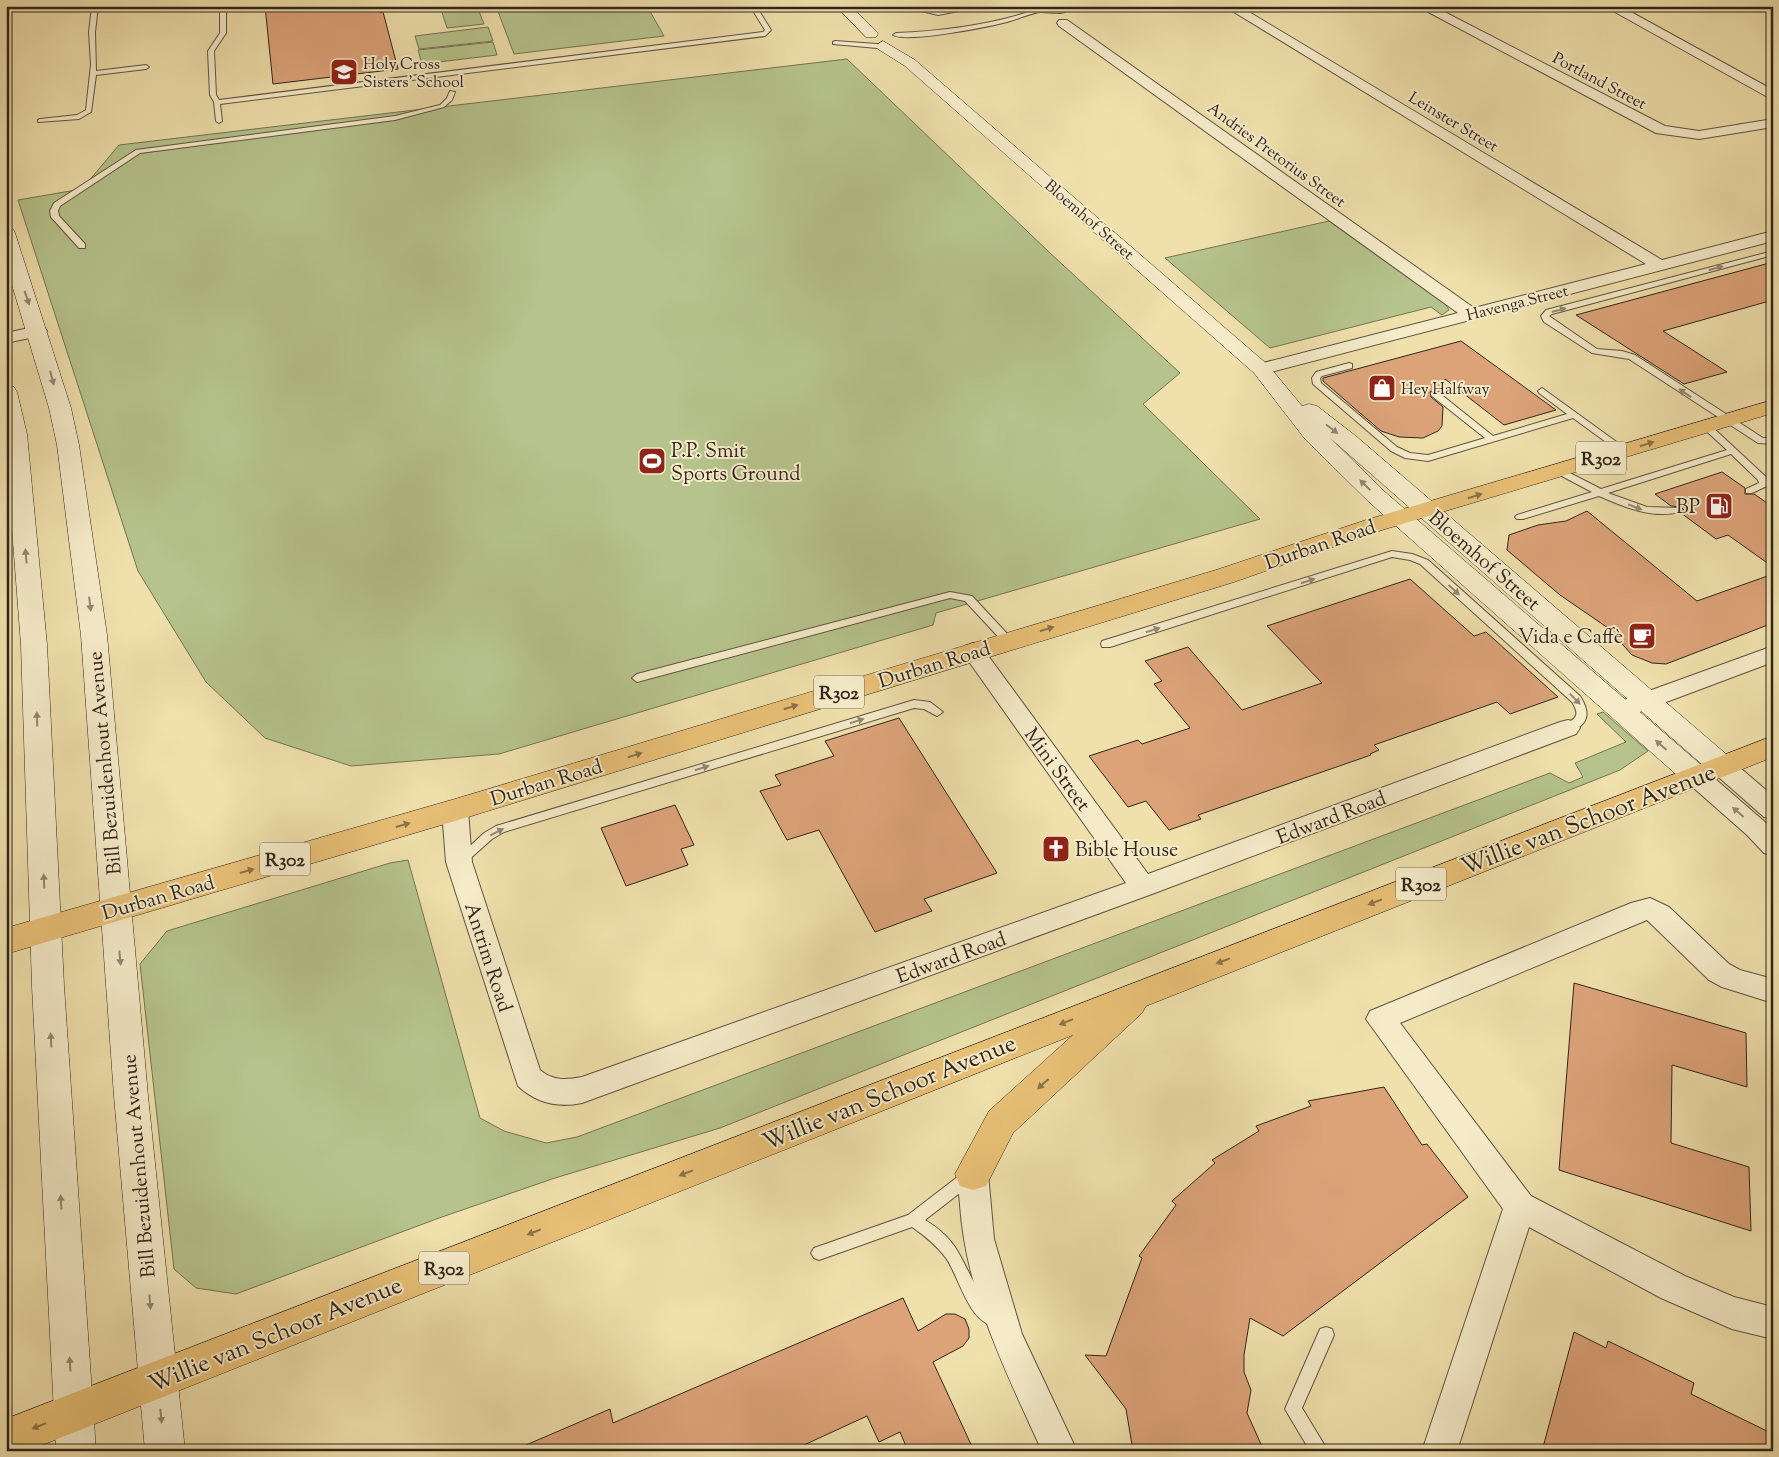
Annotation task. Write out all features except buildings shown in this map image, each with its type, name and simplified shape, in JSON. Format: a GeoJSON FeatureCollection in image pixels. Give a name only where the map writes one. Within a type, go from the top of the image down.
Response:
{"type":"FeatureCollection","features":[{"type":"Feature","properties":{"kind":"main road","name":"Bloemhof Street"},"geometry":{"type":"LineString","coordinates":[[848,10],[884,39],[1263,373],[1349,442],[1646,701],[1710,772]]}},
{"type":"Feature","properties":{"kind":"main road","name":"Bill Bezuidenhout Avenue"},"geometry":{"type":"LineString","coordinates":[[6,233],[60,408],[68,445],[84,555],[95,644],[116,909],[157,1381],[165,1451]]}},
{"type":"Feature","properties":{"kind":"main road","name":"Bloemhof Street"},"geometry":{"type":"LineString","coordinates":[[1263,373],[1312,434],[1401,518],[1621,710],[1710,772]]}},
{"type":"Feature","properties":{"kind":"main road"},"geometry":{"type":"LineString","coordinates":[[6,392],[16,434],[34,645],[46,930],[76,1451]]}},
{"type":"Feature","properties":{"kind":"main road","name":"Durban Road"},"geometry":{"type":"LineString","coordinates":[[6,941],[455,810],[973,651],[1225,576],[1401,518],[1773,406]]}},
{"type":"Feature","properties":{"kind":"main road","name":"Willie van Schoor Avenue"},"geometry":{"type":"LineString","coordinates":[[6,1439],[1773,746]]}},
{"type":"Feature","properties":{"kind":"main road"},"geometry":{"type":"LineString","coordinates":[[973,1174],[1001,1122],[1144,992]]}},
{"type":"Feature","properties":{"kind":"street","name":"Leinster Street"},"geometry":{"type":"LineString","coordinates":[[1230,6],[1659,266]]}},
{"type":"Feature","properties":{"kind":"street","name":"Portland Street"},"geometry":{"type":"LineString","coordinates":[[1423,6],[1654,128],[1678,134],[1699,135],[1773,123]]}},
{"type":"Feature","properties":{"kind":"street"},"geometry":{"type":"LineString","coordinates":[[1610,6],[1773,96]]}},
{"type":"Feature","properties":{"kind":"street","name":"Andries Pretorius Street"},"geometry":{"type":"LineString","coordinates":[[1063,23],[1471,314]]}},
{"type":"Feature","properties":{"kind":"street","name":"Havenga Street"},"geometry":{"type":"LineString","coordinates":[[1263,373],[1471,314],[1773,236]]}},
{"type":"Feature","properties":{"kind":"street"},"geometry":{"type":"LineString","coordinates":[[6,338],[38,332]]}},
{"type":"Feature","properties":{"kind":"street","name":"Mini Street"},"geometry":{"type":"LineString","coordinates":[[973,651],[1143,887]]}},
{"type":"Feature","properties":{"kind":"street"},"geometry":{"type":"LineString","coordinates":[[1621,710],[1773,654]]}},
{"type":"Feature","properties":{"kind":"street","name":"Edward Road"},"geometry":{"type":"LineString","coordinates":[[550,1092],[566,1094],[582,1090],[1143,887],[1568,728]]}},
{"type":"Feature","properties":{"kind":"street"},"geometry":{"type":"LineString","coordinates":[[1710,772],[1773,810]]}},
{"type":"Feature","properties":{"kind":"street"},"geometry":{"type":"LineString","coordinates":[[1710,772],[1773,846]]}},
{"type":"Feature","properties":{"kind":"street","name":"Antrim Road"},"geometry":{"type":"LineString","coordinates":[[455,810],[459,862],[528,1077],[537,1086],[550,1092]]}},
{"type":"Feature","properties":{"kind":"street"},"geometry":{"type":"LineString","coordinates":[[1773,991],[1732,979],[1719,972],[1660,914],[1650,909],[1640,910],[1380,1019],[1520,1206],[1673,1287],[1732,1313],[1773,1322]]}},
{"type":"Feature","properties":{"kind":"street"},"geometry":{"type":"LineString","coordinates":[[973,1174],[978,1240],[1007,1338],[1060,1451]]}},
{"type":"Feature","properties":{"kind":"street"},"geometry":{"type":"LineString","coordinates":[[1439,1451],[1520,1206]]}},
{"type":"Feature","properties":{"kind":"lane"},"geometry":{"type":"LineString","coordinates":[[40,121],[79,117],[89,111],[93,73],[92,32],[95,6]]}},
{"type":"Feature","properties":{"kind":"lane"},"geometry":{"type":"LineString","coordinates":[[219,121],[217,102],[213,95],[211,51],[223,33],[223,11],[231,6]]}},
{"type":"Feature","properties":{"kind":"lane"},"geometry":{"type":"LineString","coordinates":[[217,102],[765,34],[768,30],[753,6]]}},
{"type":"Feature","properties":{"kind":"lane"},"geometry":{"type":"LineString","coordinates":[[904,6],[938,13],[982,6]]}},
{"type":"Feature","properties":{"kind":"lane"},"geometry":{"type":"LineString","coordinates":[[884,39],[984,27],[1037,8],[1062,12],[1070,6]]}},
{"type":"Feature","properties":{"kind":"lane"},"geometry":{"type":"LineString","coordinates":[[93,73],[146,66]]}},
{"type":"Feature","properties":{"kind":"lane"},"geometry":{"type":"LineString","coordinates":[[82,246],[55,217],[54,211],[57,205],[138,151],[402,117],[442,106],[450,100],[452,92]]}},
{"type":"Feature","properties":{"kind":"lane"},"geometry":{"type":"LineString","coordinates":[[1773,253],[1549,312],[1545,316],[1547,320],[1590,349],[1632,357],[1716,423],[1761,440],[1773,440]]}},
{"type":"Feature","properties":{"kind":"lane"},"geometry":{"type":"LineString","coordinates":[[1349,366],[1319,374],[1316,378],[1317,384],[1401,453],[1428,458],[1574,415]]}},
{"type":"Feature","properties":{"kind":"lane"},"geometry":{"type":"LineString","coordinates":[[1542,391],[1624,451]]}},
{"type":"Feature","properties":{"kind":"lane"},"geometry":{"type":"LineString","coordinates":[[1435,394],[1492,439]]}},
{"type":"Feature","properties":{"kind":"lane"},"geometry":{"type":"LineString","coordinates":[[1716,423],[1733,450],[1763,479],[1764,484],[1749,491]]}},
{"type":"Feature","properties":{"kind":"lane"},"geometry":{"type":"LineString","coordinates":[[1520,516],[1733,450]]}},
{"type":"Feature","properties":{"kind":"lane"},"geometry":{"type":"LineString","coordinates":[[1559,470],[1601,492],[1647,511],[1662,513],[1677,510]]}},
{"type":"Feature","properties":{"kind":"lane","name":"Edward Road"},"geometry":{"type":"LineString","coordinates":[[1106,644],[1392,554],[1402,555],[1424,562],[1576,699],[1581,705],[1582,716],[1580,722],[1568,728]]}},
{"type":"Feature","properties":{"kind":"lane"},"geometry":{"type":"LineString","coordinates":[[637,678],[950,595],[968,598],[1008,641]]}},
{"type":"Feature","properties":{"kind":"lane"},"geometry":{"type":"LineString","coordinates":[[459,862],[488,836],[500,829],[914,704],[926,705],[937,712]]}},
{"type":"Feature","properties":{"kind":"lane"},"geometry":{"type":"LineString","coordinates":[[819,1253],[913,1220],[973,1174]]}},
{"type":"Feature","properties":{"kind":"lane"},"geometry":{"type":"LineString","coordinates":[[913,1220],[936,1234],[974,1297],[1007,1338]]}},
{"type":"Feature","properties":{"kind":"lane"},"geometry":{"type":"LineString","coordinates":[[1320,1451],[1293,1410],[1326,1335]]}},
{"type":"Feature","properties":{"kind":"green space"},"geometry":{"type":"Polygon","coordinates":[[[440,6],[477,6],[484,24],[447,28],[440,6]]]}},
{"type":"Feature","properties":{"kind":"green space"},"geometry":{"type":"Polygon","coordinates":[[[496,6],[647,6],[664,36],[514,54],[496,6]]]}},
{"type":"Feature","properties":{"kind":"green space"},"geometry":{"type":"Polygon","coordinates":[[[488,27],[493,41],[419,49],[415,36],[488,27]]]}},
{"type":"Feature","properties":{"kind":"green space"},"geometry":{"type":"Polygon","coordinates":[[[493,42],[497,55],[422,64],[418,50],[493,42]]]}},
{"type":"Feature","properties":{"kind":"green space","name":"P.P. Smit Sports Ground"},"geometry":{"type":"Polygon","coordinates":[[[847,59],[1050,253],[1180,373],[1143,404],[1260,519],[936,613],[933,625],[499,754],[351,766],[265,738],[206,682],[138,571],[18,200],[82,189],[119,145],[847,59]]]}},
{"type":"Feature","properties":{"kind":"green space"},"geometry":{"type":"Polygon","coordinates":[[[1329,221],[1446,305],[1449,310],[1442,315],[1431,307],[1270,348],[1165,258],[1329,221]]]}},
{"type":"Feature","properties":{"kind":"green space"},"geometry":{"type":"Polygon","coordinates":[[[1603,712],[1648,751],[1620,770],[720,1128],[555,1178],[439,1218],[236,1294],[196,1288],[174,1269],[140,964],[167,931],[390,863],[408,860],[480,1118],[504,1131],[546,1143],[577,1137],[1550,773],[1569,783],[1583,777],[1575,763],[1626,742],[1597,714],[1603,712]]]}},
{"type":"Feature","properties":{"kind":"place","name":"Holy Cross Sisters' School"},"geometry":{"type":"Point","coordinates":[344,72]}},
{"type":"Feature","properties":{"kind":"place","name":"Hey Halfway"},"geometry":{"type":"Point","coordinates":[1382,388]}},
{"type":"Feature","properties":{"kind":"place","name":"P.P. Smit Sports Ground"},"geometry":{"type":"Point","coordinates":[652,461]}},
{"type":"Feature","properties":{"kind":"place","name":"BP"},"geometry":{"type":"Point","coordinates":[1719,506]}},
{"type":"Feature","properties":{"kind":"place","name":"Vida e Caffè"},"geometry":{"type":"Point","coordinates":[1642,636]}},
{"type":"Feature","properties":{"kind":"place","name":"Bible House"},"geometry":{"type":"Point","coordinates":[1056,849]}}]}
